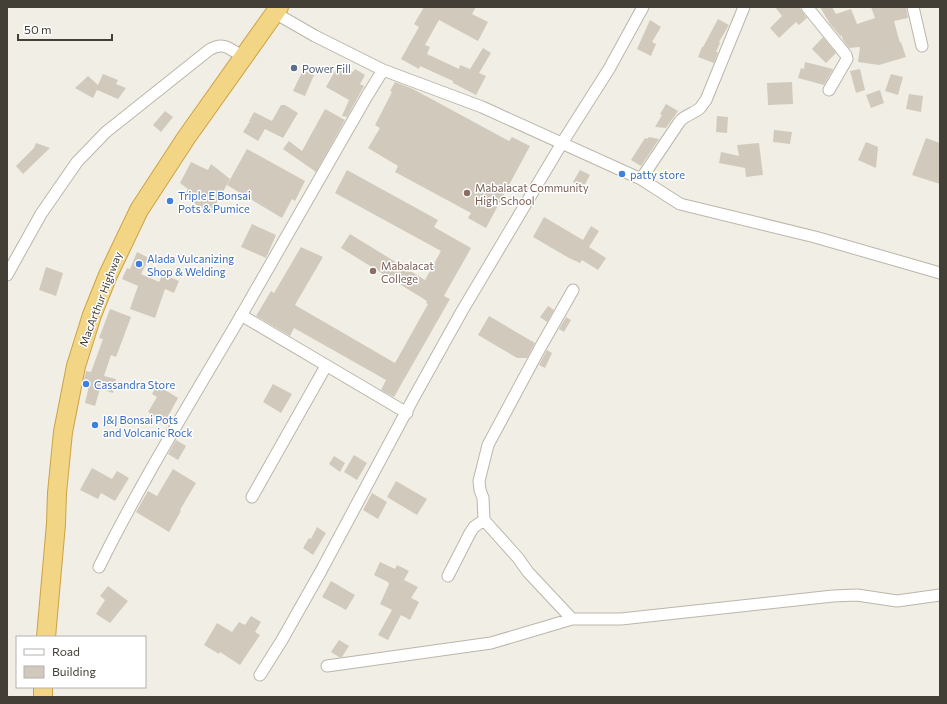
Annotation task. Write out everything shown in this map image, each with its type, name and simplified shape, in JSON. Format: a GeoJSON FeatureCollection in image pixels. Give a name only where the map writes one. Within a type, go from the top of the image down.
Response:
{"type":"FeatureCollection","features":[{"type":"Feature","properties":{"kind":"highway","name":"MacArthur Highway"},"geometry":{"type":"LineString","coordinates":[[46,636],[62,440],[76,366],[82,343],[108,276],[139,210],[186,138],[277,10]]}},
{"type":"Feature","properties":{"kind":"street"},"geometry":{"type":"LineString","coordinates":[[260,675],[282,640],[321,571],[462,311],[562,143],[609,69],[643,7]]}},
{"type":"Feature","properties":{"kind":"street"},"geometry":{"type":"LineString","coordinates":[[641,179],[680,121],[686,115],[695,112],[700,108],[706,100],[744,7]]}},
{"type":"Feature","properties":{"kind":"street"},"geometry":{"type":"LineString","coordinates":[[807,7],[846,55],[847,59],[829,90]]}},
{"type":"Feature","properties":{"kind":"street"},"geometry":{"type":"LineString","coordinates":[[913,7],[922,46]]}},
{"type":"Feature","properties":{"kind":"street"},"geometry":{"type":"LineString","coordinates":[[277,10],[315,36],[383,70],[482,107],[562,143],[641,179],[680,204],[815,237],[940,273]]}},
{"type":"Feature","properties":{"kind":"street"},"geometry":{"type":"LineString","coordinates":[[7,274],[41,214],[77,162],[106,132],[216,46],[223,45],[243,57]]}},
{"type":"Feature","properties":{"kind":"street"},"geometry":{"type":"LineString","coordinates":[[99,567],[124,516],[366,96],[383,70]]}},
{"type":"Feature","properties":{"kind":"street"},"geometry":{"type":"LineString","coordinates":[[572,619],[528,572],[518,558],[484,520],[483,498],[479,481],[488,445],[573,290]]}},
{"type":"Feature","properties":{"kind":"street"},"geometry":{"type":"LineString","coordinates":[[241,315],[407,413]]}},
{"type":"Feature","properties":{"kind":"street"},"geometry":{"type":"LineString","coordinates":[[252,497],[326,366]]}},
{"type":"Feature","properties":{"kind":"street"},"geometry":{"type":"LineString","coordinates":[[448,576],[470,533],[474,527],[484,520]]}},
{"type":"Feature","properties":{"kind":"street"},"geometry":{"type":"LineString","coordinates":[[327,666],[491,643],[572,619],[621,619],[833,596],[857,595],[897,601],[940,596]]}},
{"type":"Feature","properties":{"kind":"building"},"geometry":{"type":"Polygon","coordinates":[[[424,7],[476,7],[472,14],[488,22],[478,41],[439,20],[425,45],[430,47],[427,54],[459,69],[460,65],[470,69],[483,48],[491,53],[479,73],[486,76],[476,95],[453,83],[453,81],[420,66],[419,69],[401,59],[419,27],[414,24],[424,7]]]}},
{"type":"Feature","properties":{"kind":"building"},"geometry":{"type":"Polygon","coordinates":[[[775,7],[799,7],[807,18],[799,25],[796,22],[779,38],[770,28],[782,16],[775,7]]]}},
{"type":"Feature","properties":{"kind":"building"},"geometry":{"type":"Polygon","coordinates":[[[820,7],[832,7],[836,14],[851,9],[857,24],[875,18],[871,7],[906,7],[908,18],[894,21],[900,43],[901,42],[906,57],[879,65],[858,62],[860,47],[849,48],[843,40],[841,34],[841,37],[830,24],[820,7]]]}},
{"type":"Feature","properties":{"kind":"building"},"geometry":{"type":"Polygon","coordinates":[[[718,19],[729,25],[719,42],[720,43],[716,52],[718,52],[714,63],[698,57],[718,19]]]}},
{"type":"Feature","properties":{"kind":"building"},"geometry":{"type":"Polygon","coordinates":[[[650,20],[661,27],[652,42],[656,44],[651,56],[637,49],[650,20]]]}},
{"type":"Feature","properties":{"kind":"building"},"geometry":{"type":"Polygon","coordinates":[[[823,37],[836,53],[826,63],[812,49],[823,37]]]}},
{"type":"Feature","properties":{"kind":"building"},"geometry":{"type":"Polygon","coordinates":[[[805,62],[833,69],[824,85],[798,78],[801,68],[804,69],[805,62]]]}},
{"type":"Feature","properties":{"kind":"building"},"geometry":{"type":"Polygon","coordinates":[[[339,64],[353,72],[355,69],[365,75],[360,84],[364,86],[347,117],[342,116],[349,100],[326,87],[339,64]]]}},
{"type":"Feature","properties":{"kind":"building"},"geometry":{"type":"Polygon","coordinates":[[[860,69],[865,90],[856,93],[850,71],[860,69]]]}},
{"type":"Feature","properties":{"kind":"building"},"geometry":{"type":"Polygon","coordinates":[[[303,70],[314,75],[305,96],[293,91],[303,70]]]}},
{"type":"Feature","properties":{"kind":"building"},"geometry":{"type":"Polygon","coordinates":[[[103,74],[118,80],[116,84],[126,88],[118,99],[97,90],[93,98],[75,88],[88,76],[98,85],[103,74]]]}},
{"type":"Feature","properties":{"kind":"building"},"geometry":{"type":"Polygon","coordinates":[[[891,74],[903,77],[898,95],[885,91],[891,74]]]}},
{"type":"Feature","properties":{"kind":"building","name":"Mabalacat Community High School"},"geometry":{"type":"Polygon","coordinates":[[[395,82],[413,89],[509,141],[512,137],[530,146],[486,228],[468,218],[471,213],[395,172],[398,166],[368,148],[380,128],[375,125],[392,92],[390,91],[395,82]]]}},
{"type":"Feature","properties":{"kind":"building"},"geometry":{"type":"Polygon","coordinates":[[[792,82],[793,104],[768,105],[767,83],[792,82]]]}},
{"type":"Feature","properties":{"kind":"building"},"geometry":{"type":"Polygon","coordinates":[[[880,90],[884,103],[871,108],[866,95],[880,90]]]}},
{"type":"Feature","properties":{"kind":"building"},"geometry":{"type":"Polygon","coordinates":[[[909,94],[923,96],[921,112],[906,109],[909,94]]]}},
{"type":"Feature","properties":{"kind":"building"},"geometry":{"type":"Polygon","coordinates":[[[666,104],[678,111],[666,128],[655,127],[662,115],[660,114],[666,104]]]}},
{"type":"Feature","properties":{"kind":"building"},"geometry":{"type":"Polygon","coordinates":[[[281,105],[285,105],[298,113],[283,138],[265,129],[258,141],[243,132],[254,112],[272,121],[281,105]]]}},
{"type":"Feature","properties":{"kind":"building"},"geometry":{"type":"Polygon","coordinates":[[[325,109],[345,120],[316,172],[283,149],[289,141],[302,151],[325,109]]]}},
{"type":"Feature","properties":{"kind":"building"},"geometry":{"type":"Polygon","coordinates":[[[165,111],[173,117],[161,132],[153,125],[165,111]]]}},
{"type":"Feature","properties":{"kind":"building"},"geometry":{"type":"Polygon","coordinates":[[[717,116],[728,117],[727,133],[716,132],[717,116]]]}},
{"type":"Feature","properties":{"kind":"building"},"geometry":{"type":"Polygon","coordinates":[[[774,130],[792,132],[790,144],[773,142],[774,130]]]}},
{"type":"Feature","properties":{"kind":"building"},"geometry":{"type":"Polygon","coordinates":[[[649,137],[659,139],[641,166],[631,160],[645,138],[647,139],[649,137]]]}},
{"type":"Feature","properties":{"kind":"building"},"geometry":{"type":"Polygon","coordinates":[[[926,138],[940,143],[940,184],[912,175],[926,138]]]}},
{"type":"Feature","properties":{"kind":"building"},"geometry":{"type":"Polygon","coordinates":[[[866,142],[878,147],[876,168],[858,160],[866,142]]]}},
{"type":"Feature","properties":{"kind":"building"},"geometry":{"type":"Polygon","coordinates":[[[36,143],[50,148],[23,174],[16,166],[34,148],[36,143]]]}},
{"type":"Feature","properties":{"kind":"building"},"geometry":{"type":"Polygon","coordinates":[[[759,143],[763,175],[746,177],[745,168],[719,163],[721,152],[739,156],[737,145],[759,143]]]}},
{"type":"Feature","properties":{"kind":"building"},"geometry":{"type":"Polygon","coordinates":[[[247,149],[305,181],[295,201],[292,199],[282,218],[227,185],[247,149]]]}},
{"type":"Feature","properties":{"kind":"building"},"geometry":{"type":"Polygon","coordinates":[[[191,162],[208,170],[211,164],[230,179],[211,213],[183,197],[188,189],[180,183],[191,162]]]}},
{"type":"Feature","properties":{"kind":"building"},"geometry":{"type":"Polygon","coordinates":[[[347,170],[438,220],[434,227],[471,248],[444,296],[450,299],[394,397],[381,390],[386,380],[294,328],[290,336],[256,316],[271,291],[274,293],[301,247],[323,257],[295,305],[395,363],[428,304],[426,303],[427,301],[341,248],[350,234],[425,280],[441,251],[335,193],[347,170]]]}},
{"type":"Feature","properties":{"kind":"building"},"geometry":{"type":"Polygon","coordinates":[[[580,170],[590,175],[583,188],[573,182],[580,170]]]}},
{"type":"Feature","properties":{"kind":"building"},"geometry":{"type":"Polygon","coordinates":[[[544,217],[583,240],[591,226],[599,231],[589,247],[606,258],[598,270],[582,260],[580,263],[569,258],[533,237],[544,217]]]}},
{"type":"Feature","properties":{"kind":"building"},"geometry":{"type":"Polygon","coordinates":[[[252,224],[276,235],[266,258],[241,247],[252,224]]]}},
{"type":"Feature","properties":{"kind":"building"},"geometry":{"type":"Polygon","coordinates":[[[137,252],[149,258],[141,274],[159,282],[163,274],[179,281],[174,293],[165,289],[155,318],[130,309],[138,286],[122,279],[127,268],[130,269],[137,252]]]}},
{"type":"Feature","properties":{"kind":"building"},"geometry":{"type":"Polygon","coordinates":[[[46,267],[63,273],[56,296],[39,290],[46,267]]]}},
{"type":"Feature","properties":{"kind":"building"},"geometry":{"type":"Polygon","coordinates":[[[548,306],[554,310],[547,322],[540,317],[548,306]]]}},
{"type":"Feature","properties":{"kind":"building"},"geometry":{"type":"Polygon","coordinates":[[[110,309],[131,317],[116,357],[111,355],[104,376],[116,379],[113,393],[100,389],[95,406],[85,403],[89,386],[83,384],[86,371],[91,372],[103,339],[99,338],[110,309]]]}},
{"type":"Feature","properties":{"kind":"building"},"geometry":{"type":"Polygon","coordinates":[[[489,316],[535,343],[527,358],[517,358],[478,335],[489,316]]]}},
{"type":"Feature","properties":{"kind":"building"},"geometry":{"type":"Polygon","coordinates":[[[566,317],[571,320],[564,332],[559,329],[566,317]]]}},
{"type":"Feature","properties":{"kind":"building"},"geometry":{"type":"Polygon","coordinates":[[[547,350],[552,353],[545,368],[539,365],[547,350]]]}},
{"type":"Feature","properties":{"kind":"building"},"geometry":{"type":"Polygon","coordinates":[[[273,384],[292,394],[281,413],[263,402],[273,384]]]}},
{"type":"Feature","properties":{"kind":"building"},"geometry":{"type":"Polygon","coordinates":[[[157,385],[178,398],[165,422],[148,412],[157,397],[152,394],[157,385]]]}},
{"type":"Feature","properties":{"kind":"building"},"geometry":{"type":"Polygon","coordinates":[[[176,440],[186,446],[178,460],[168,454],[176,440]]]}},
{"type":"Feature","properties":{"kind":"building"},"geometry":{"type":"Polygon","coordinates":[[[354,455],[367,463],[357,480],[344,472],[354,455]]]}},
{"type":"Feature","properties":{"kind":"building"},"geometry":{"type":"Polygon","coordinates":[[[334,456],[345,463],[340,472],[329,464],[334,456]]]}},
{"type":"Feature","properties":{"kind":"building"},"geometry":{"type":"Polygon","coordinates":[[[92,468],[112,479],[117,471],[129,478],[115,501],[101,493],[98,499],[80,490],[92,468]]]}},
{"type":"Feature","properties":{"kind":"building"},"geometry":{"type":"Polygon","coordinates":[[[173,469],[196,483],[169,532],[136,512],[148,491],[157,496],[173,469]]]}},
{"type":"Feature","properties":{"kind":"building"},"geometry":{"type":"Polygon","coordinates":[[[396,481],[427,499],[417,515],[387,497],[396,481]]]}},
{"type":"Feature","properties":{"kind":"building"},"geometry":{"type":"Polygon","coordinates":[[[372,493],[387,502],[378,519],[363,510],[372,493]]]}},
{"type":"Feature","properties":{"kind":"building"},"geometry":{"type":"Polygon","coordinates":[[[317,527],[326,533],[313,555],[303,548],[309,538],[311,539],[317,527]]]}},
{"type":"Feature","properties":{"kind":"building"},"geometry":{"type":"Polygon","coordinates":[[[380,562],[395,569],[397,565],[409,571],[404,580],[418,587],[411,598],[419,602],[410,620],[401,615],[388,640],[378,635],[392,610],[380,604],[389,584],[388,582],[374,575],[380,562]]]}},
{"type":"Feature","properties":{"kind":"building"},"geometry":{"type":"Polygon","coordinates":[[[331,581],[355,595],[346,610],[322,597],[331,581]]]}},
{"type":"Feature","properties":{"kind":"building"},"geometry":{"type":"Polygon","coordinates":[[[108,586],[128,601],[110,623],[96,614],[105,600],[100,596],[108,586]]]}},
{"type":"Feature","properties":{"kind":"building"},"geometry":{"type":"Polygon","coordinates":[[[251,616],[261,622],[255,632],[260,635],[240,665],[220,652],[219,654],[204,645],[217,623],[232,632],[239,622],[245,625],[251,616]]]}},
{"type":"Feature","properties":{"kind":"building"},"geometry":{"type":"Polygon","coordinates":[[[339,640],[349,646],[342,657],[339,657],[331,652],[339,640]]]}},
{"type":"Feature","properties":{"kind":"place","name":"Power Fill"},"geometry":{"type":"Point","coordinates":[294,68]}},
{"type":"Feature","properties":{"kind":"place","name":"patty store"},"geometry":{"type":"Point","coordinates":[622,174]}},
{"type":"Feature","properties":{"kind":"place","name":"Mabalacat Community High School"},"geometry":{"type":"Point","coordinates":[467,193]}},
{"type":"Feature","properties":{"kind":"place","name":"Triple E Bonsai Pots & Pumice"},"geometry":{"type":"Point","coordinates":[170,201]}},
{"type":"Feature","properties":{"kind":"place","name":"Alada Vulcanizing Shop & Welding"},"geometry":{"type":"Point","coordinates":[139,264]}},
{"type":"Feature","properties":{"kind":"place","name":"Mabalacat College"},"geometry":{"type":"Point","coordinates":[373,271]}},
{"type":"Feature","properties":{"kind":"place","name":"Cassandra Store"},"geometry":{"type":"Point","coordinates":[86,384]}},
{"type":"Feature","properties":{"kind":"place","name":"J&J Bonsai Pots and Volcanic Rock"},"geometry":{"type":"Point","coordinates":[95,425]}}]}
